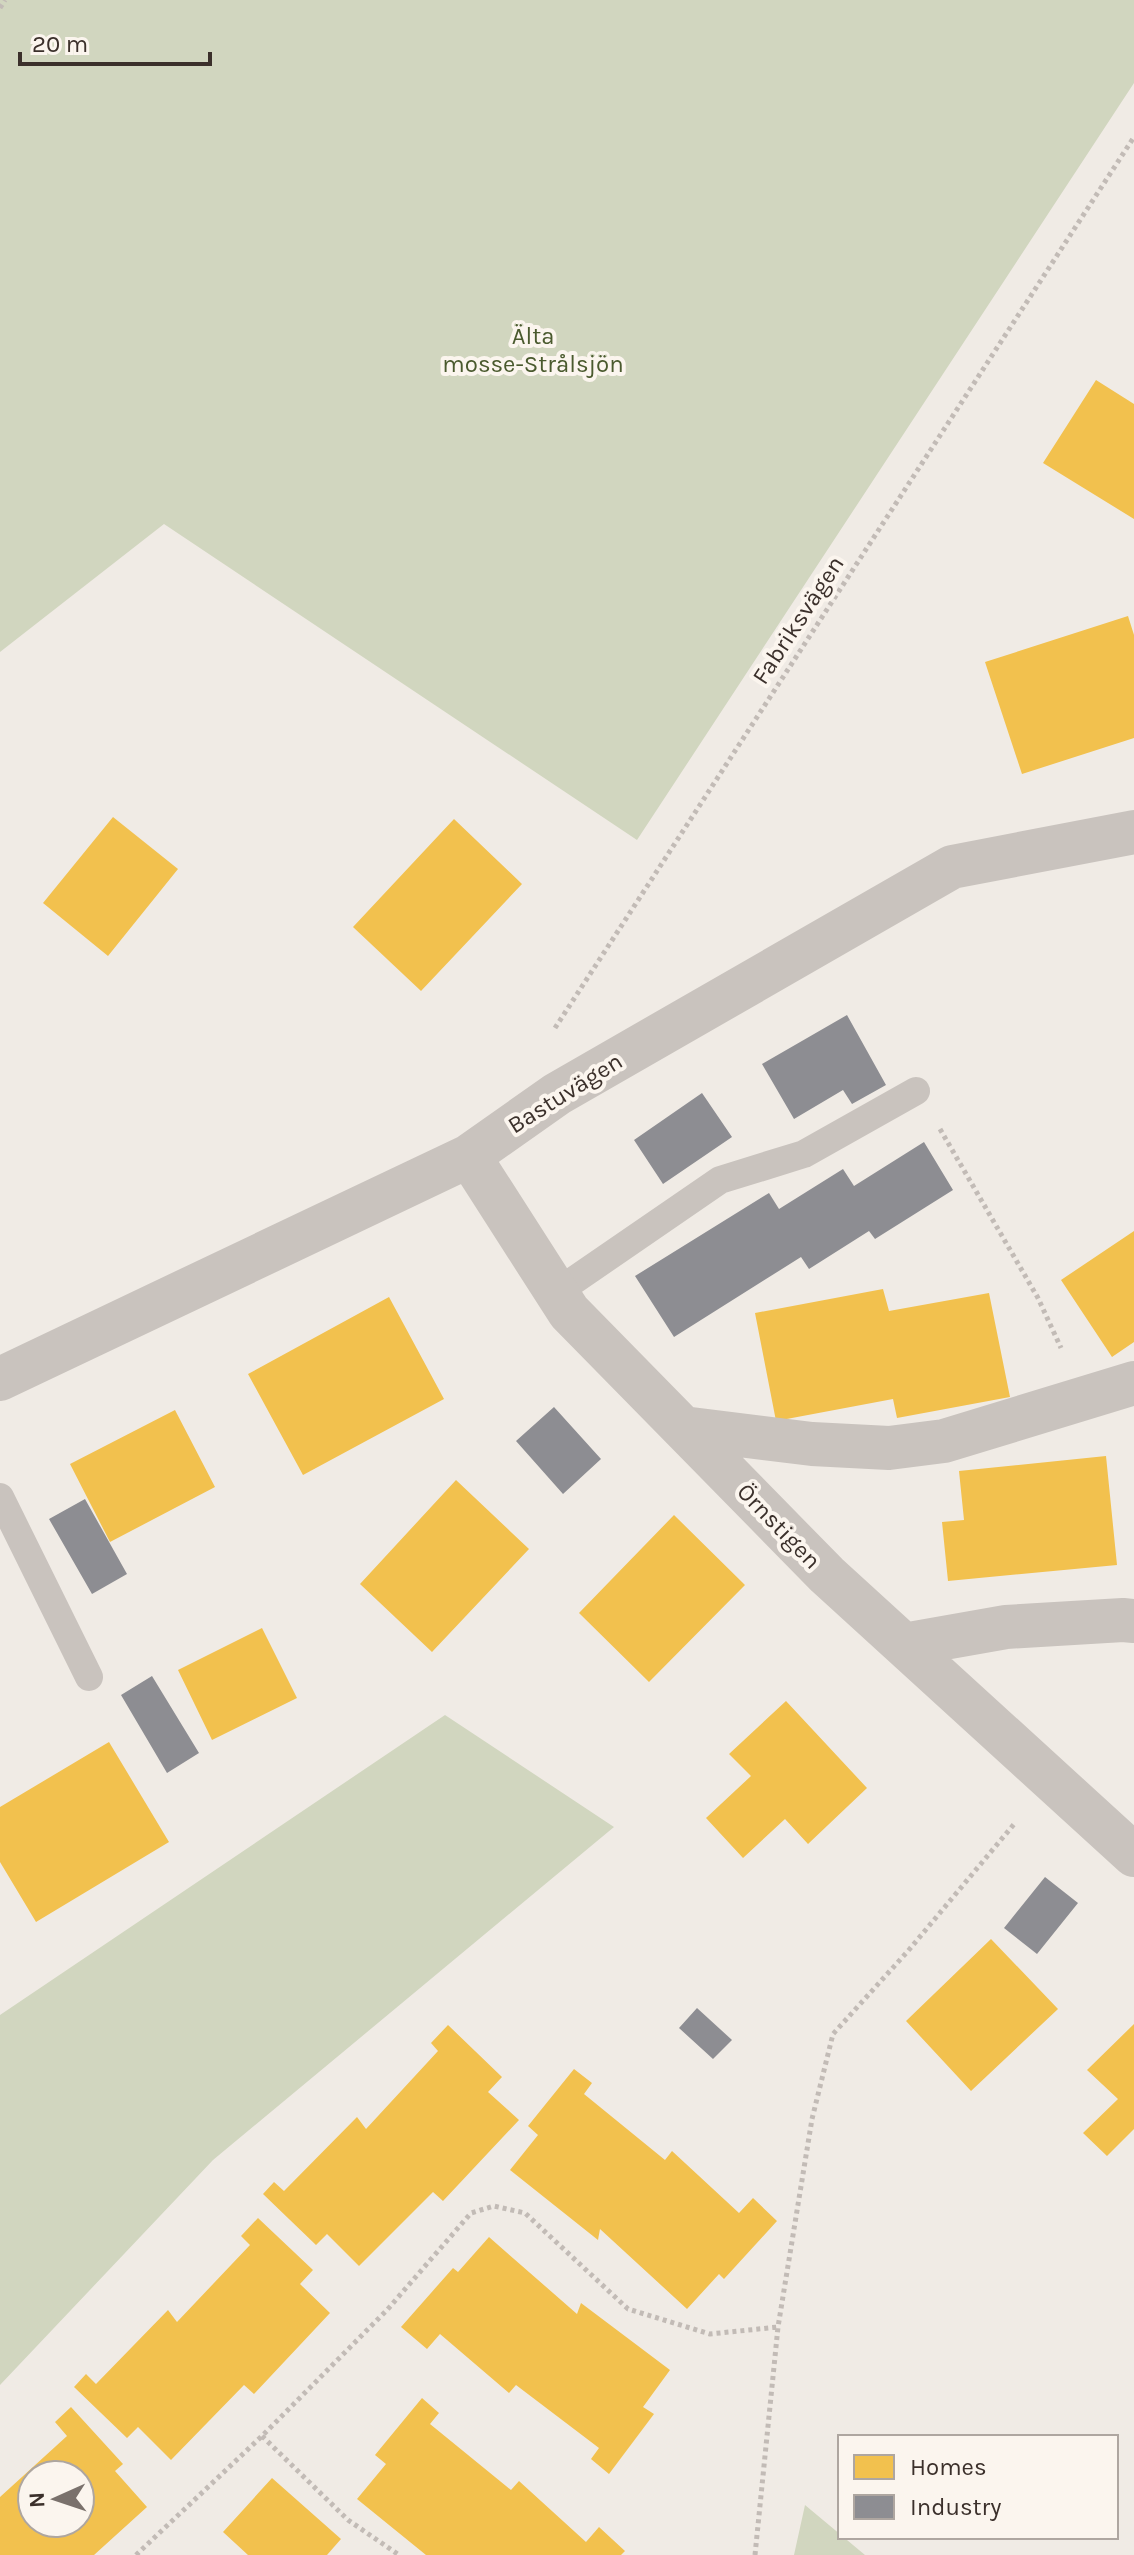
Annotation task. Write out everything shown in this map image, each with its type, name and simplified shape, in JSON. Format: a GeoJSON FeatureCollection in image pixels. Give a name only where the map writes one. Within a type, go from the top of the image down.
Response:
{"type":"FeatureCollection","features":[{"type":"Feature","properties":{"kind":"street","name":"Bastuvägen"},"geometry":{"type":"LineString","coordinates":[[0,1379],[469,1156],[557,1094],[952,867],[1134,832]]}},
{"type":"Feature","properties":{"kind":"street","name":"Örnstigen"},"geometry":{"type":"LineString","coordinates":[[469,1156],[569,1312],[827,1575],[1134,1855]]}},
{"type":"Feature","properties":{"kind":"street"},"geometry":{"type":"LineString","coordinates":[[683,1428],[812,1444],[889,1448],[944,1441],[1134,1383]]}},
{"type":"Feature","properties":{"kind":"street"},"geometry":{"type":"LineString","coordinates":[[904,1645],[1006,1627],[1134,1621]]}},
{"type":"Feature","properties":{"kind":"lane"},"geometry":{"type":"LineString","coordinates":[[557,1292],[720,1180],[804,1154],[916,1091]]}},
{"type":"Feature","properties":{"kind":"lane"},"geometry":{"type":"LineString","coordinates":[[0,1497],[89,1677]]}},
{"type":"Feature","properties":{"kind":"path"},"geometry":{"type":"LineString","coordinates":[[0,8],[5,0]]}},
{"type":"Feature","properties":{"kind":"path","name":"Fabriksvägen"},"geometry":{"type":"LineString","coordinates":[[548,1039],[1134,137]]}},
{"type":"Feature","properties":{"kind":"path"},"geometry":{"type":"LineString","coordinates":[[916,1091],[1038,1298],[1083,1398]]}},
{"type":"Feature","properties":{"kind":"path"},"geometry":{"type":"LineString","coordinates":[[755,2555],[778,2327],[812,2119],[833,2034],[908,1951],[1051,1779]]}},
{"type":"Feature","properties":{"kind":"path"},"geometry":{"type":"LineString","coordinates":[[136,2555],[262,2436],[387,2310],[471,2213],[494,2206],[525,2213],[628,2309],[710,2334],[778,2327]]}},
{"type":"Feature","properties":{"kind":"path"},"geometry":{"type":"LineString","coordinates":[[262,2436],[348,2520],[399,2555]]}},
{"type":"Feature","properties":{"kind":"green space","name":"Älta mosse-Strålsjön"},"geometry":{"type":"Polygon","coordinates":[[[0,0],[1134,0],[1134,83],[637,840],[164,524],[0,652],[0,0]]]}},
{"type":"Feature","properties":{"kind":"green space"},"geometry":{"type":"Polygon","coordinates":[[[445,1715],[614,1827],[213,2160],[0,2385],[0,2015],[445,1715]]]}},
{"type":"Feature","properties":{"kind":"green space"},"geometry":{"type":"Polygon","coordinates":[[[805,2505],[838,2532],[838,2539],[846,2539],[865,2555],[794,2555],[805,2505]]]}},
{"type":"Feature","properties":{"kind":"building: Homes"},"geometry":{"type":"Polygon","coordinates":[[[1096,380],[1134,404],[1134,519],[1043,463],[1096,380]]]}},
{"type":"Feature","properties":{"kind":"building: Homes"},"geometry":{"type":"Polygon","coordinates":[[[1128,616],[1134,635],[1134,738],[1022,774],[985,662],[1128,616]]]}},
{"type":"Feature","properties":{"kind":"building: Homes"},"geometry":{"type":"Polygon","coordinates":[[[113,817],[178,869],[108,956],[43,903],[113,817]]]}},
{"type":"Feature","properties":{"kind":"building: Homes"},"geometry":{"type":"Polygon","coordinates":[[[454,819],[522,884],[421,991],[353,927],[454,819]]]}},
{"type":"Feature","properties":{"kind":"building: Homes"},"geometry":{"type":"Polygon","coordinates":[[[1134,1231],[1134,1342],[1112,1357],[1061,1280],[1134,1231]]]}},
{"type":"Feature","properties":{"kind":"building: Homes"},"geometry":{"type":"Polygon","coordinates":[[[883,1289],[889,1311],[989,1293],[1010,1397],[897,1418],[893,1399],[776,1421],[755,1313],[883,1289]]]}},
{"type":"Feature","properties":{"kind":"building: Homes"},"geometry":{"type":"Polygon","coordinates":[[[389,1297],[444,1399],[303,1475],[248,1374],[389,1297]]]}},
{"type":"Feature","properties":{"kind":"building: Homes"},"geometry":{"type":"Polygon","coordinates":[[[175,1410],[215,1487],[110,1542],[70,1464],[175,1410]]]}},
{"type":"Feature","properties":{"kind":"building: Homes"},"geometry":{"type":"Polygon","coordinates":[[[1106,1456],[1117,1565],[948,1581],[942,1522],[964,1520],[959,1471],[1106,1456]]]}},
{"type":"Feature","properties":{"kind":"building: Homes"},"geometry":{"type":"Polygon","coordinates":[[[456,1480],[529,1549],[432,1652],[360,1584],[456,1480]]]}},
{"type":"Feature","properties":{"kind":"building: Homes"},"geometry":{"type":"Polygon","coordinates":[[[674,1515],[745,1585],[649,1682],[579,1613],[674,1515]]]}},
{"type":"Feature","properties":{"kind":"building: Homes"},"geometry":{"type":"Polygon","coordinates":[[[262,1628],[297,1698],[212,1740],[178,1670],[262,1628]]]}},
{"type":"Feature","properties":{"kind":"building: Homes"},"geometry":{"type":"Polygon","coordinates":[[[786,1701],[867,1788],[808,1844],[785,1819],[743,1858],[706,1818],[751,1776],[729,1754],[786,1701]]]}},
{"type":"Feature","properties":{"kind":"building: Homes"},"geometry":{"type":"Polygon","coordinates":[[[109,1742],[169,1842],[36,1922],[0,1862],[0,1807],[109,1742]]]}},
{"type":"Feature","properties":{"kind":"building: Homes"},"geometry":{"type":"Polygon","coordinates":[[[991,1939],[1058,2009],[971,2091],[906,2021],[991,1939]]]}},
{"type":"Feature","properties":{"kind":"building: Homes"},"geometry":{"type":"Polygon","coordinates":[[[1134,2024],[1134,2129],[1107,2156],[1083,2133],[1118,2099],[1087,2070],[1134,2024]]]}},
{"type":"Feature","properties":{"kind":"building: Homes"},"geometry":{"type":"Polygon","coordinates":[[[448,2025],[502,2077],[488,2092],[519,2120],[443,2201],[433,2192],[359,2266],[327,2234],[316,2245],[263,2194],[274,2182],[284,2191],[357,2117],[366,2129],[438,2051],[431,2043],[448,2025]]]}},
{"type":"Feature","properties":{"kind":"building: Homes"},"geometry":{"type":"Polygon","coordinates":[[[574,2069],[592,2083],[584,2094],[665,2160],[672,2151],[739,2213],[753,2198],[777,2221],[724,2279],[719,2274],[687,2309],[600,2229],[598,2240],[510,2170],[538,2135],[528,2126],[574,2069]]]}},
{"type":"Feature","properties":{"kind":"building: Homes"},"geometry":{"type":"Polygon","coordinates":[[[258,2218],[313,2270],[300,2284],[330,2313],[254,2394],[244,2385],[171,2460],[138,2427],[127,2438],[74,2387],[86,2374],[96,2384],[168,2310],[177,2322],[250,2245],[241,2236],[258,2218]]]}},
{"type":"Feature","properties":{"kind":"building: Homes"},"geometry":{"type":"Polygon","coordinates":[[[489,2237],[577,2314],[581,2303],[670,2370],[643,2407],[654,2414],[609,2474],[591,2459],[599,2448],[516,2385],[509,2393],[440,2334],[427,2349],[401,2327],[453,2268],[458,2272],[489,2237]]]}},
{"type":"Feature","properties":{"kind":"building: Homes"},"geometry":{"type":"Polygon","coordinates":[[[422,2398],[439,2413],[430,2424],[511,2490],[519,2481],[586,2542],[599,2527],[625,2551],[621,2555],[426,2555],[357,2499],[386,2464],[375,2455],[422,2398]]]}},
{"type":"Feature","properties":{"kind":"building: Homes"},"geometry":{"type":"Polygon","coordinates":[[[71,2407],[123,2464],[115,2471],[147,2507],[94,2555],[0,2555],[0,2497],[16,2482],[16,2539],[96,2539],[96,2459],[42,2459],[67,2436],[55,2422],[71,2407]]]}},
{"type":"Feature","properties":{"kind":"building: Homes"},"geometry":{"type":"Polygon","coordinates":[[[272,2478],[341,2539],[327,2555],[248,2555],[223,2532],[272,2478]]]}},
{"type":"Feature","properties":{"kind":"building: Industry"},"geometry":{"type":"Polygon","coordinates":[[[847,1015],[886,1085],[852,1104],[843,1090],[794,1119],[762,1064],[847,1015]]]}},
{"type":"Feature","properties":{"kind":"building: Industry"},"geometry":{"type":"Polygon","coordinates":[[[702,1093],[732,1137],[663,1184],[634,1140],[702,1093]]]}},
{"type":"Feature","properties":{"kind":"building: Industry"},"geometry":{"type":"Polygon","coordinates":[[[924,1142],[953,1190],[875,1239],[869,1231],[809,1269],[801,1257],[674,1337],[635,1276],[769,1193],[779,1209],[843,1169],[854,1186],[924,1142]]]}},
{"type":"Feature","properties":{"kind":"building: Industry"},"geometry":{"type":"Polygon","coordinates":[[[554,1407],[601,1459],[563,1494],[516,1441],[554,1407]]]}},
{"type":"Feature","properties":{"kind":"building: Industry"},"geometry":{"type":"Polygon","coordinates":[[[85,1499],[127,1574],[92,1594],[49,1519],[85,1499]]]}},
{"type":"Feature","properties":{"kind":"building: Industry"},"geometry":{"type":"Polygon","coordinates":[[[152,1676],[199,1753],[167,1773],[121,1695],[152,1676]]]}},
{"type":"Feature","properties":{"kind":"building: Industry"},"geometry":{"type":"Polygon","coordinates":[[[1045,1877],[1078,1903],[1037,1954],[1004,1928],[1045,1877]]]}},
{"type":"Feature","properties":{"kind":"building: Industry"},"geometry":{"type":"Polygon","coordinates":[[[697,2008],[732,2040],[713,2059],[679,2028],[697,2008]]]}}]}
